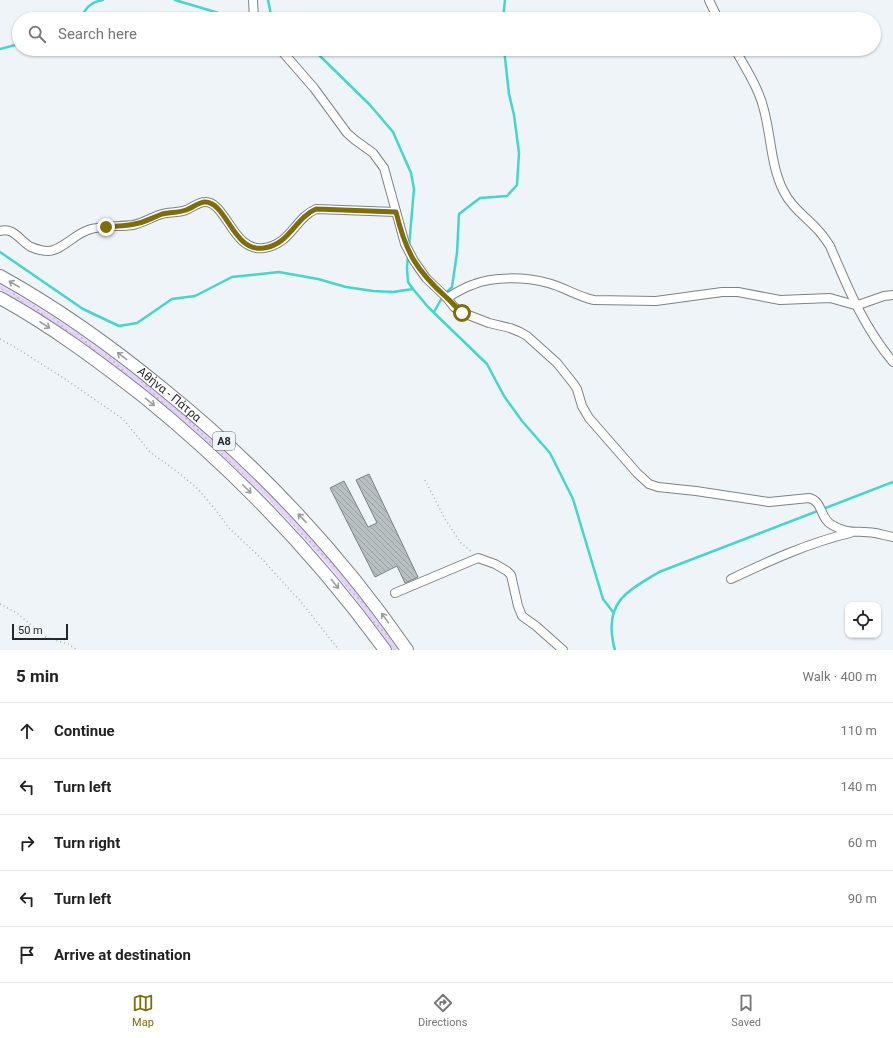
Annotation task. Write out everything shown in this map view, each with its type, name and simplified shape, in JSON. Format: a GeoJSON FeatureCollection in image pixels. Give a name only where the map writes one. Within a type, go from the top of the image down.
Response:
{"type":"FeatureCollection","features":[{"type":"Feature","properties":{"kind":"highway","name":"Αθήνα - Πάτρα"},"geometry":{"type":"LineString","coordinates":[[0,276],[46,303],[109,346],[184,405],[230,446],[271,486],[330,550],[368,595],[407,650]]}},
{"type":"Feature","properties":{"kind":"highway","name":"Αθήνα - Πάτρα"},"geometry":{"type":"LineString","coordinates":[[0,298],[51,329],[98,362],[171,419],[212,456],[266,508],[316,562],[353,606],[385,650]]}},
{"type":"Feature","properties":{"kind":"street"},"geometry":{"type":"LineString","coordinates":[[253,0],[254,12]]}},
{"type":"Feature","properties":{"kind":"street"},"geometry":{"type":"LineString","coordinates":[[709,0],[715,12]]}},
{"type":"Feature","properties":{"kind":"street"},"geometry":{"type":"LineString","coordinates":[[286,56],[318,92],[347,132],[379,160],[387,174],[402,236],[409,253],[426,278],[447,298],[454,307],[462,313],[520,332],[539,346],[570,378],[577,389],[585,412],[598,429],[637,473],[649,484],[654,487],[696,490],[769,502],[809,498],[814,499],[826,521],[832,526],[847,532],[874,533],[893,537]]}},
{"type":"Feature","properties":{"kind":"street"},"geometry":{"type":"LineString","coordinates":[[739,56],[761,98],[777,172],[782,188],[791,205],[816,228],[830,246],[855,305],[884,351],[893,362]]}},
{"type":"Feature","properties":{"kind":"street"},"geometry":{"type":"LineString","coordinates":[[0,231],[5,230],[15,234],[30,247],[42,251],[53,251],[88,229],[133,224],[164,214],[188,210],[207,202],[219,210],[242,240],[249,246],[258,249],[266,248],[282,240],[289,235],[310,211],[316,209],[396,212]]}},
{"type":"Feature","properties":{"kind":"street"},"geometry":{"type":"LineString","coordinates":[[447,298],[481,282],[509,278],[547,283],[594,300],[656,301],[722,292],[738,292],[780,300],[830,298],[855,305],[884,296],[893,295]]}},
{"type":"Feature","properties":{"kind":"street"},"geometry":{"type":"LineString","coordinates":[[731,579],[783,554],[829,538],[853,533]]}},
{"type":"Feature","properties":{"kind":"street"},"geometry":{"type":"LineString","coordinates":[[395,593],[478,558],[495,564],[511,575],[518,606],[522,616],[536,626],[563,650]]}},
{"type":"Feature","properties":{"kind":"path"},"geometry":{"type":"LineString","coordinates":[[0,339],[14,346],[62,377],[123,419],[150,452],[198,489],[229,528],[261,558],[301,602],[339,650]]}},
{"type":"Feature","properties":{"kind":"path"},"geometry":{"type":"LineString","coordinates":[[425,480],[461,543],[472,551],[478,558]]}},
{"type":"Feature","properties":{"kind":"path"},"geometry":{"type":"LineString","coordinates":[[0,604],[17,613],[45,637],[68,644],[77,650]]}},
{"type":"Feature","properties":{"kind":"shaded area"},"geometry":{"type":"Polygon","coordinates":[[[0,285],[59,321],[116,361],[187,418],[253,478],[285,510],[344,578],[372,613],[398,650],[393,650],[340,579],[312,546],[251,482],[185,422],[151,394],[78,339],[0,289],[0,285]]]}},
{"type":"Feature","properties":{"kind":"building"},"geometry":{"type":"Polygon","coordinates":[[[369,474],[418,577],[405,583],[397,566],[375,577],[330,488],[344,481],[368,527],[377,523],[356,480],[369,474]]]}},
{"type":"Feature","properties":{"kind":"waterway"},"geometry":{"type":"LineString","coordinates":[[84,12],[95,2],[103,0]]}},
{"type":"Feature","properties":{"kind":"waterway"},"geometry":{"type":"LineString","coordinates":[[175,0],[215,12]]}},
{"type":"Feature","properties":{"kind":"waterway"},"geometry":{"type":"LineString","coordinates":[[268,0],[270,12]]}},
{"type":"Feature","properties":{"kind":"waterway"},"geometry":{"type":"LineString","coordinates":[[504,12],[505,0]]}},
{"type":"Feature","properties":{"kind":"waterway"},"geometry":{"type":"LineString","coordinates":[[0,49],[12,46]]}},
{"type":"Feature","properties":{"kind":"waterway"},"geometry":{"type":"LineString","coordinates":[[320,56],[370,105],[393,132],[411,173],[414,189],[409,246]]}},
{"type":"Feature","properties":{"kind":"waterway"},"geometry":{"type":"LineString","coordinates":[[434,312],[443,296],[452,287],[457,253],[459,214],[480,198],[507,196],[517,185],[519,153],[514,115],[509,94],[505,56]]}},
{"type":"Feature","properties":{"kind":"waterway"},"geometry":{"type":"LineString","coordinates":[[0,252],[83,309],[119,326],[137,323],[172,299],[195,296],[232,277],[279,272],[318,279],[346,287],[373,291],[393,292],[413,289]]}},
{"type":"Feature","properties":{"kind":"waterway"},"geometry":{"type":"LineString","coordinates":[[408,255],[408,282],[413,289],[428,307],[487,364],[504,396],[522,421],[550,453],[573,499],[603,599],[613,612]]}},
{"type":"Feature","properties":{"kind":"waterway"},"geometry":{"type":"LineString","coordinates":[[615,650],[612,635],[612,622],[618,603],[631,590],[659,572],[893,482]]}},
{"type":"Feature","properties":{"kind":"route"},"geometry":{"type":"LineString","coordinates":[[106,227],[133,224],[164,214],[188,210],[207,202],[219,210],[242,240],[249,246],[258,249],[274,245],[282,240],[289,235],[310,211],[316,209],[396,212],[405,244],[414,261],[435,288],[462,313]]}}]}
